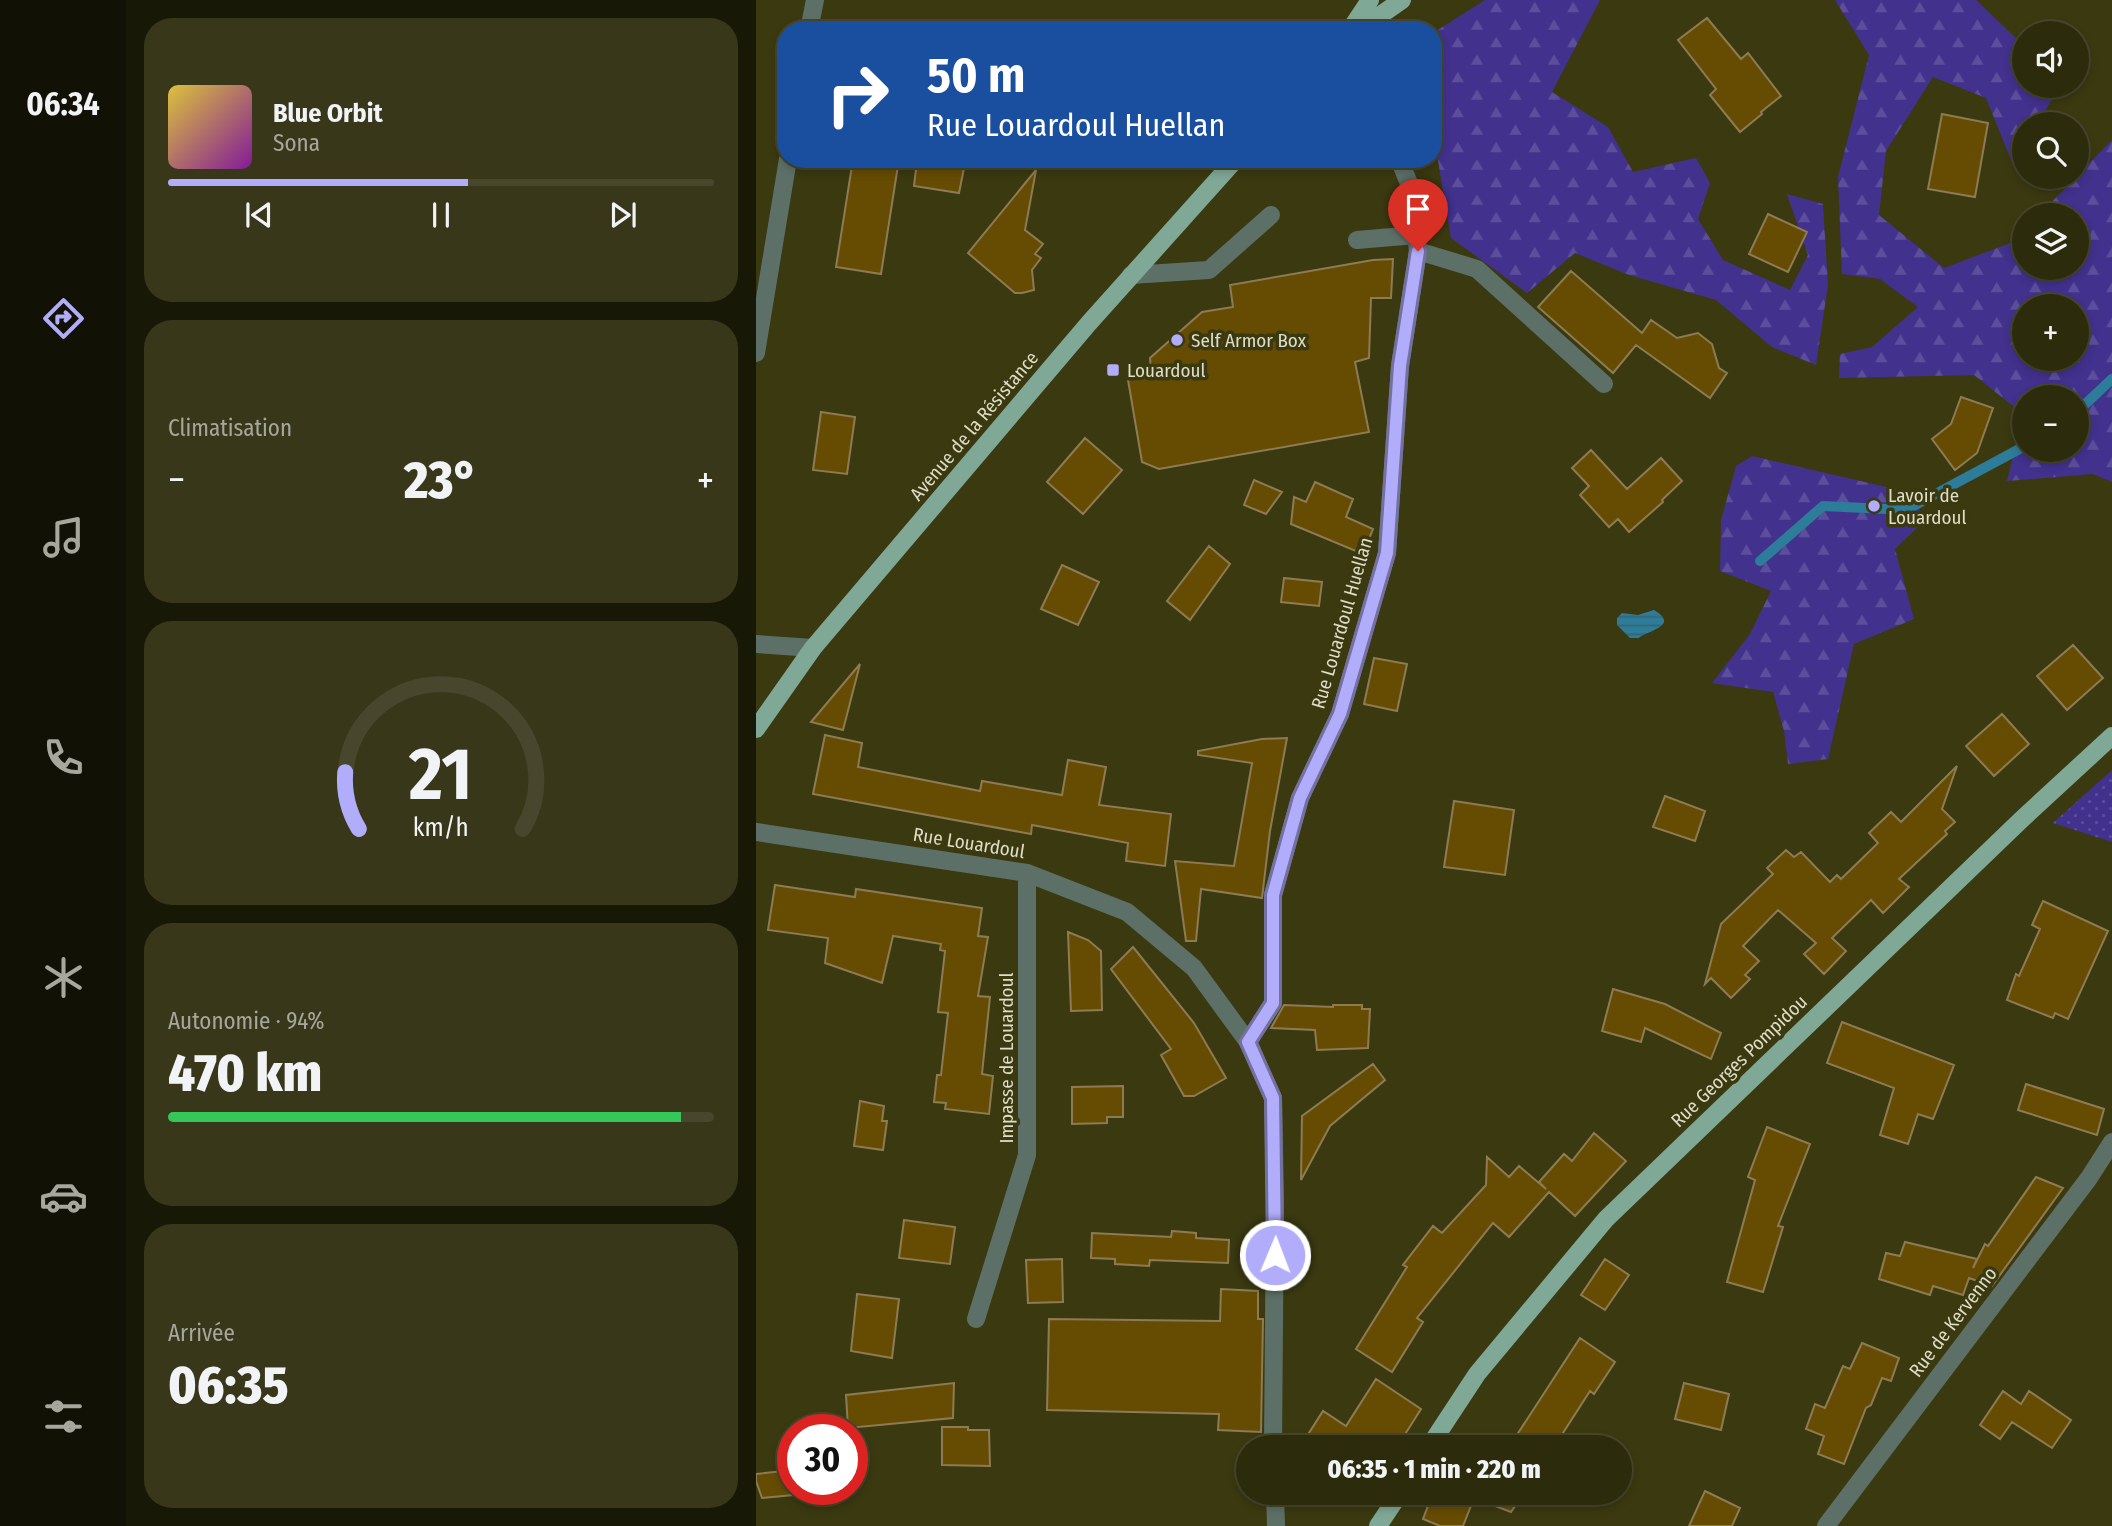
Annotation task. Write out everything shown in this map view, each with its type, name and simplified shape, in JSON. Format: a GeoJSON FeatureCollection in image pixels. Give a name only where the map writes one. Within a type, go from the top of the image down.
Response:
{"type":"FeatureCollection","features":[{"type":"Feature","properties":{"kind":"main road"},"geometry":{"type":"LineString","coordinates":[[1356,21],[1370,0]]}},
{"type":"Feature","properties":{"kind":"main road"},"geometry":{"type":"LineString","coordinates":[[1372,21],[1402,0]]}},
{"type":"Feature","properties":{"kind":"main road","name":"Avenue de la Résistance"},"geometry":{"type":"LineString","coordinates":[[756,729],[813,648],[1131,275],[1228,168]]}},
{"type":"Feature","properties":{"kind":"main road","name":"Rue Georges Pompidou"},"geometry":{"type":"LineString","coordinates":[[1437,1435],[1477,1374],[1606,1219],[2011,829],[2112,736]]}},
{"type":"Feature","properties":{"kind":"main road"},"geometry":{"type":"LineString","coordinates":[[1378,1526],[1391,1505]]}},
{"type":"Feature","properties":{"kind":"street"},"geometry":{"type":"LineString","coordinates":[[811,21],[815,0]]}},
{"type":"Feature","properties":{"kind":"street"},"geometry":{"type":"LineString","coordinates":[[756,353],[787,168]]}},
{"type":"Feature","properties":{"kind":"street","name":"Rue Louardoul Huellan"},"geometry":{"type":"LineString","coordinates":[[1248,1042],[1273,1003],[1273,895],[1300,798],[1340,714],[1387,553],[1400,366],[1417,243],[1410,186],[1403,168]]}},
{"type":"Feature","properties":{"kind":"street"},"geometry":{"type":"LineString","coordinates":[[1131,275],[1209,270],[1271,215]]}},
{"type":"Feature","properties":{"kind":"street"},"geometry":{"type":"LineString","coordinates":[[1357,240],[1417,243],[1477,269],[1604,384]]}},
{"type":"Feature","properties":{"kind":"street"},"geometry":{"type":"LineString","coordinates":[[756,644],[813,648]]}},
{"type":"Feature","properties":{"kind":"street","name":"Rue Louardoul"},"geometry":{"type":"LineString","coordinates":[[756,832],[1027,873],[1127,912],[1194,968],[1248,1042],[1273,1098],[1276,1200],[1273,1435]]}},
{"type":"Feature","properties":{"kind":"street","name":"Impasse de Louardoul"},"geometry":{"type":"LineString","coordinates":[[976,1319],[1027,1155],[1027,873]]}},
{"type":"Feature","properties":{"kind":"street","name":"Rue de Kervenno"},"geometry":{"type":"LineString","coordinates":[[1826,1526],[2089,1178],[2112,1142]]}},
{"type":"Feature","properties":{"kind":"street"},"geometry":{"type":"LineString","coordinates":[[1275,1505],[1276,1526]]}},
{"type":"Feature","properties":{"kind":"green space"},"geometry":{"type":"Polygon","coordinates":[[[1485,0],[1600,0],[1552,92],[1608,127],[1633,172],[1696,158],[1710,183],[1698,219],[1723,260],[1790,290],[1808,255],[1787,194],[1823,204],[1828,285],[1816,365],[1772,347],[1716,300],[1629,275],[1575,253],[1527,293],[1451,238],[1439,168],[1442,168],[1442,27],[1485,0]]]}},
{"type":"Feature","properties":{"kind":"green space"},"geometry":{"type":"Polygon","coordinates":[[[1835,0],[1976,0],[2012,34],[2012,98],[2053,98],[2044,112],[2012,112],[2012,163],[1986,98],[1933,77],[1886,151],[1879,215],[1944,268],[2012,242],[2012,280],[2089,280],[2089,203],[2051,203],[2064,189],[2089,189],[2089,164],[2112,140],[2112,482],[2093,474],[2007,481],[2012,460],[2089,462],[2089,385],[2012,385],[2012,405],[1974,375],[1839,378],[1840,354],[1872,347],[1918,307],[1880,279],[1842,274],[1838,177],[1869,55],[1835,0]]]}},
{"type":"Feature","properties":{"kind":"green space"},"geometry":{"type":"Polygon","coordinates":[[[1752,456],[1917,494],[1922,523],[1895,549],[1914,619],[1854,644],[1828,759],[1788,764],[1784,731],[1773,692],[1712,683],[1750,634],[1771,591],[1720,571],[1721,520],[1736,466],[1752,456]]]}},
{"type":"Feature","properties":{"kind":"green space"},"geometry":{"type":"Polygon","coordinates":[[[2112,770],[2112,842],[2053,823],[2112,770]]]}},
{"type":"Feature","properties":{"kind":"water"},"geometry":{"type":"Polygon","coordinates":[[[1654,610],[1664,620],[1663,624],[1639,638],[1630,638],[1617,625],[1617,618],[1622,613],[1638,615],[1654,610]]]}},
{"type":"Feature","properties":{"kind":"building"},"geometry":{"type":"Polygon","coordinates":[[[1707,18],[1741,59],[1748,53],[1781,96],[1740,132],[1710,95],[1716,89],[1678,40],[1707,18]]]}},
{"type":"Feature","properties":{"kind":"building"},"geometry":{"type":"Polygon","coordinates":[[[1942,114],[1988,123],[1975,197],[1928,189],[1942,114]]]}},
{"type":"Feature","properties":{"kind":"building"},"geometry":{"type":"Polygon","coordinates":[[[852,168],[898,168],[881,274],[836,267],[852,168]]]}},
{"type":"Feature","properties":{"kind":"building"},"geometry":{"type":"Polygon","coordinates":[[[916,168],[964,168],[959,193],[914,186],[916,168]]]}},
{"type":"Feature","properties":{"kind":"building"},"geometry":{"type":"Polygon","coordinates":[[[1036,170],[1025,230],[1043,244],[1035,254],[1041,258],[1032,270],[1034,290],[1015,293],[968,253],[1036,170]]]}},
{"type":"Feature","properties":{"kind":"building"},"geometry":{"type":"Polygon","coordinates":[[[1768,214],[1807,232],[1788,272],[1749,254],[1768,214]]]}},
{"type":"Feature","properties":{"kind":"building"},"geometry":{"type":"Polygon","coordinates":[[[1393,259],[1391,298],[1371,298],[1369,358],[1355,362],[1369,432],[1159,469],[1142,462],[1127,374],[1151,371],[1150,358],[1202,312],[1233,307],[1230,285],[1373,260],[1393,259]]]}},
{"type":"Feature","properties":{"kind":"building"},"geometry":{"type":"Polygon","coordinates":[[[1571,271],[1642,333],[1651,320],[1677,338],[1698,333],[1712,344],[1719,368],[1727,373],[1710,398],[1636,345],[1613,373],[1538,307],[1571,271]]]}},
{"type":"Feature","properties":{"kind":"building"},"geometry":{"type":"Polygon","coordinates":[[[1961,397],[1993,408],[1977,453],[1955,470],[1932,439],[1951,424],[1961,397]]]}},
{"type":"Feature","properties":{"kind":"building"},"geometry":{"type":"Polygon","coordinates":[[[821,412],[855,417],[847,474],[813,470],[821,412]]]}},
{"type":"Feature","properties":{"kind":"building"},"geometry":{"type":"Polygon","coordinates":[[[1085,438],[1122,470],[1083,514],[1047,482],[1085,438]]]}},
{"type":"Feature","properties":{"kind":"building"},"geometry":{"type":"Polygon","coordinates":[[[1591,450],[1627,489],[1661,458],[1682,481],[1629,532],[1618,519],[1609,527],[1580,495],[1589,486],[1572,468],[1591,450]]]}},
{"type":"Feature","properties":{"kind":"building"},"geometry":{"type":"Polygon","coordinates":[[[1254,480],[1282,492],[1266,514],[1244,505],[1254,480]]]}},
{"type":"Feature","properties":{"kind":"building"},"geometry":{"type":"Polygon","coordinates":[[[1315,482],[1353,499],[1346,517],[1373,529],[1363,554],[1291,524],[1294,497],[1306,502],[1315,482]]]}},
{"type":"Feature","properties":{"kind":"building"},"geometry":{"type":"Polygon","coordinates":[[[1209,546],[1230,564],[1190,620],[1167,601],[1209,546]]]}},
{"type":"Feature","properties":{"kind":"building"},"geometry":{"type":"Polygon","coordinates":[[[1062,565],[1099,582],[1078,625],[1041,609],[1062,565]]]}},
{"type":"Feature","properties":{"kind":"building"},"geometry":{"type":"Polygon","coordinates":[[[1284,578],[1322,582],[1319,606],[1281,602],[1284,578]]]}},
{"type":"Feature","properties":{"kind":"building"},"geometry":{"type":"Polygon","coordinates":[[[2073,645],[2103,678],[2067,710],[2037,676],[2073,645]]]}},
{"type":"Feature","properties":{"kind":"building"},"geometry":{"type":"Polygon","coordinates":[[[1374,658],[1407,664],[1397,711],[1364,704],[1374,658]]]}},
{"type":"Feature","properties":{"kind":"building"},"geometry":{"type":"Polygon","coordinates":[[[860,664],[843,730],[811,722],[860,664]]]}},
{"type":"Feature","properties":{"kind":"building"},"geometry":{"type":"Polygon","coordinates":[[[2002,714],[2029,744],[1994,776],[1966,746],[2002,714]]]}},
{"type":"Feature","properties":{"kind":"building"},"geometry":{"type":"Polygon","coordinates":[[[825,735],[862,743],[858,767],[980,791],[982,781],[1062,795],[1068,760],[1106,767],[1099,805],[1171,814],[1165,866],[1126,861],[1128,843],[1032,825],[1031,834],[813,794],[825,735]]]}},
{"type":"Feature","properties":{"kind":"building"},"geometry":{"type":"Polygon","coordinates":[[[1287,738],[1270,831],[1262,898],[1201,889],[1196,941],[1186,941],[1175,861],[1234,866],[1252,763],[1198,755],[1198,751],[1262,739],[1287,738]]]}},
{"type":"Feature","properties":{"kind":"building"},"geometry":{"type":"Polygon","coordinates":[[[1957,766],[1942,809],[1955,822],[1945,831],[1947,834],[1899,879],[1909,887],[1883,913],[1871,900],[1832,938],[1846,951],[1824,974],[1804,954],[1816,943],[1778,910],[1743,946],[1759,961],[1745,975],[1750,979],[1731,998],[1711,978],[1705,984],[1721,924],[1773,874],[1767,868],[1786,850],[1794,857],[1801,852],[1830,882],[1837,875],[1841,879],[1878,843],[1869,833],[1891,812],[1901,822],[1957,766]]]}},
{"type":"Feature","properties":{"kind":"building"},"geometry":{"type":"Polygon","coordinates":[[[1665,796],[1705,811],[1695,841],[1653,827],[1665,796]]]}},
{"type":"Feature","properties":{"kind":"building"},"geometry":{"type":"Polygon","coordinates":[[[1454,801],[1514,810],[1505,875],[1444,867],[1454,801]]]}},
{"type":"Feature","properties":{"kind":"building"},"geometry":{"type":"Polygon","coordinates":[[[775,885],[855,897],[856,889],[982,908],[978,936],[988,937],[978,996],[990,997],[982,1074],[993,1076],[989,1114],[945,1109],[946,1103],[934,1102],[937,1075],[941,1075],[948,1013],[938,1012],[945,951],[940,950],[941,944],[893,936],[882,983],[825,963],[828,938],[768,930],[775,885]]]}},
{"type":"Feature","properties":{"kind":"building"},"geometry":{"type":"Polygon","coordinates":[[[2043,901],[2108,931],[2068,1019],[2055,1013],[2053,1018],[2007,1000],[2016,974],[2019,976],[2040,929],[2032,925],[2043,901]]]}},
{"type":"Feature","properties":{"kind":"building"},"geometry":{"type":"Polygon","coordinates":[[[1068,932],[1088,940],[1101,951],[1102,1010],[1071,1011],[1068,932]]]}},
{"type":"Feature","properties":{"kind":"building"},"geometry":{"type":"Polygon","coordinates":[[[1133,947],[1194,1023],[1226,1078],[1194,1096],[1184,1096],[1161,1055],[1171,1049],[1111,969],[1133,947]]]}},
{"type":"Feature","properties":{"kind":"building"},"geometry":{"type":"Polygon","coordinates":[[[1613,989],[1665,1004],[1721,1033],[1711,1059],[1645,1028],[1641,1042],[1602,1031],[1613,989]]]}},
{"type":"Feature","properties":{"kind":"building"},"geometry":{"type":"Polygon","coordinates":[[[1284,1005],[1362,1005],[1362,1009],[1370,1009],[1368,1048],[1317,1050],[1315,1030],[1271,1028],[1284,1005]]]}},
{"type":"Feature","properties":{"kind":"building"},"geometry":{"type":"Polygon","coordinates":[[[1842,1022],[1954,1065],[1933,1119],[1918,1114],[1908,1144],[1880,1135],[1894,1088],[1827,1063],[1842,1022]]]}},
{"type":"Feature","properties":{"kind":"building"},"geometry":{"type":"Polygon","coordinates":[[[1373,1064],[1385,1080],[1330,1126],[1301,1180],[1302,1116],[1373,1064]]]}},
{"type":"Feature","properties":{"kind":"building"},"geometry":{"type":"Polygon","coordinates":[[[2026,1084],[2104,1109],[2097,1135],[2018,1110],[2026,1084]]]}},
{"type":"Feature","properties":{"kind":"building"},"geometry":{"type":"Polygon","coordinates":[[[1123,1086],[1123,1117],[1107,1117],[1107,1123],[1072,1124],[1072,1087],[1123,1086]]]}},
{"type":"Feature","properties":{"kind":"building"},"geometry":{"type":"Polygon","coordinates":[[[860,1101],[884,1106],[882,1121],[887,1121],[883,1150],[854,1146],[860,1101]]]}},
{"type":"Feature","properties":{"kind":"building"},"geometry":{"type":"Polygon","coordinates":[[[1767,1127],[1810,1144],[1778,1226],[1783,1227],[1763,1292],[1727,1282],[1755,1180],[1748,1177],[1767,1127]]]}},
{"type":"Feature","properties":{"kind":"building"},"geometry":{"type":"Polygon","coordinates":[[[1594,1133],[1626,1161],[1575,1216],[1549,1192],[1509,1237],[1493,1223],[1417,1318],[1423,1322],[1392,1372],[1356,1349],[1407,1267],[1403,1265],[1433,1226],[1442,1233],[1486,1185],[1487,1157],[1509,1177],[1519,1166],[1546,1189],[1539,1182],[1564,1154],[1572,1161],[1594,1133]]]}},
{"type":"Feature","properties":{"kind":"building"},"geometry":{"type":"Polygon","coordinates":[[[2036,1177],[2063,1188],[1992,1286],[1969,1278],[1963,1295],[1933,1286],[1930,1295],[1879,1279],[1886,1253],[1900,1256],[1905,1242],[1977,1259],[1973,1268],[1985,1244],[1988,1246],[2036,1177]]]}},
{"type":"Feature","properties":{"kind":"building"},"geometry":{"type":"Polygon","coordinates":[[[904,1220],[955,1227],[950,1264],[899,1258],[904,1220]]]}},
{"type":"Feature","properties":{"kind":"building"},"geometry":{"type":"Polygon","coordinates":[[[1172,1231],[1196,1233],[1196,1238],[1229,1240],[1228,1263],[1150,1260],[1149,1266],[1115,1264],[1115,1259],[1091,1258],[1092,1233],[1171,1237],[1172,1231]]]}},
{"type":"Feature","properties":{"kind":"building"},"geometry":{"type":"Polygon","coordinates":[[[1062,1259],[1063,1302],[1028,1303],[1026,1260],[1062,1259]]]}},
{"type":"Feature","properties":{"kind":"building"},"geometry":{"type":"Polygon","coordinates":[[[1605,1259],[1629,1275],[1605,1310],[1581,1295],[1605,1259]]]}},
{"type":"Feature","properties":{"kind":"building"},"geometry":{"type":"Polygon","coordinates":[[[1221,1289],[1258,1291],[1258,1319],[1263,1319],[1261,1432],[1218,1430],[1219,1414],[1047,1410],[1049,1319],[1220,1321],[1221,1289]]]}},
{"type":"Feature","properties":{"kind":"building"},"geometry":{"type":"Polygon","coordinates":[[[857,1294],[899,1299],[892,1358],[851,1351],[857,1294]]]}},
{"type":"Feature","properties":{"kind":"building"},"geometry":{"type":"Polygon","coordinates":[[[1580,1338],[1615,1362],[1594,1394],[1590,1391],[1562,1435],[1517,1435],[1580,1338]]]}},
{"type":"Feature","properties":{"kind":"building"},"geometry":{"type":"Polygon","coordinates":[[[1862,1343],[1899,1358],[1891,1381],[1882,1378],[1871,1405],[1866,1408],[1844,1464],[1818,1454],[1824,1436],[1806,1429],[1815,1404],[1825,1408],[1843,1366],[1850,1369],[1862,1343]]]}},
{"type":"Feature","properties":{"kind":"building"},"geometry":{"type":"Polygon","coordinates":[[[1376,1379],[1421,1409],[1405,1435],[1308,1435],[1323,1411],[1346,1426],[1376,1379]]]}},
{"type":"Feature","properties":{"kind":"building"},"geometry":{"type":"Polygon","coordinates":[[[954,1383],[953,1418],[868,1426],[868,1414],[847,1414],[846,1395],[954,1383]]]}},
{"type":"Feature","properties":{"kind":"building"},"geometry":{"type":"Polygon","coordinates":[[[1684,1383],[1729,1394],[1721,1430],[1675,1419],[1684,1383]]]}},
{"type":"Feature","properties":{"kind":"building"},"geometry":{"type":"Polygon","coordinates":[[[2003,1391],[2021,1404],[2029,1391],[2071,1420],[2052,1448],[2012,1422],[2000,1439],[1980,1425],[2003,1391]]]}},
{"type":"Feature","properties":{"kind":"building"},"geometry":{"type":"Polygon","coordinates":[[[942,1427],[989,1430],[990,1466],[942,1465],[942,1427]]]}},
{"type":"Feature","properties":{"kind":"building"},"geometry":{"type":"Polygon","coordinates":[[[777,1472],[777,1497],[762,1498],[756,1474],[777,1472]]]}},
{"type":"Feature","properties":{"kind":"building"},"geometry":{"type":"Polygon","coordinates":[[[1705,1491],[1740,1508],[1732,1526],[1689,1526],[1705,1491]]]}},
{"type":"Feature","properties":{"kind":"building"},"geometry":{"type":"Polygon","coordinates":[[[1428,1505],[1471,1505],[1463,1526],[1440,1526],[1423,1519],[1428,1505]]]}},
{"type":"Feature","properties":{"kind":"building"},"geometry":{"type":"Polygon","coordinates":[[[1492,1505],[1516,1505],[1511,1512],[1492,1505]]]}},
{"type":"Feature","properties":{"kind":"waterway"},"geometry":{"type":"LineString","coordinates":[[2089,401],[2112,379]]}},
{"type":"Feature","properties":{"kind":"waterway"},"geometry":{"type":"LineString","coordinates":[[1760,561],[1823,506],[1906,510],[2012,453]]}},
{"type":"Feature","properties":{"kind":"place","name":"Self Armor Box"},"geometry":{"type":"Point","coordinates":[1177,340]}},
{"type":"Feature","properties":{"kind":"place","name":"Louardoul"},"geometry":{"type":"Point","coordinates":[1113,370]}},
{"type":"Feature","properties":{"kind":"place","name":"Lavoir de Louardoul"},"geometry":{"type":"Point","coordinates":[1874,506]}},
{"type":"Feature","properties":{"kind":"route"},"geometry":{"type":"LineString","coordinates":[[1275,1255],[1273,1098],[1248,1042],[1273,1003],[1273,895],[1300,798],[1340,714],[1387,553],[1400,366],[1418,251]]}}]}
